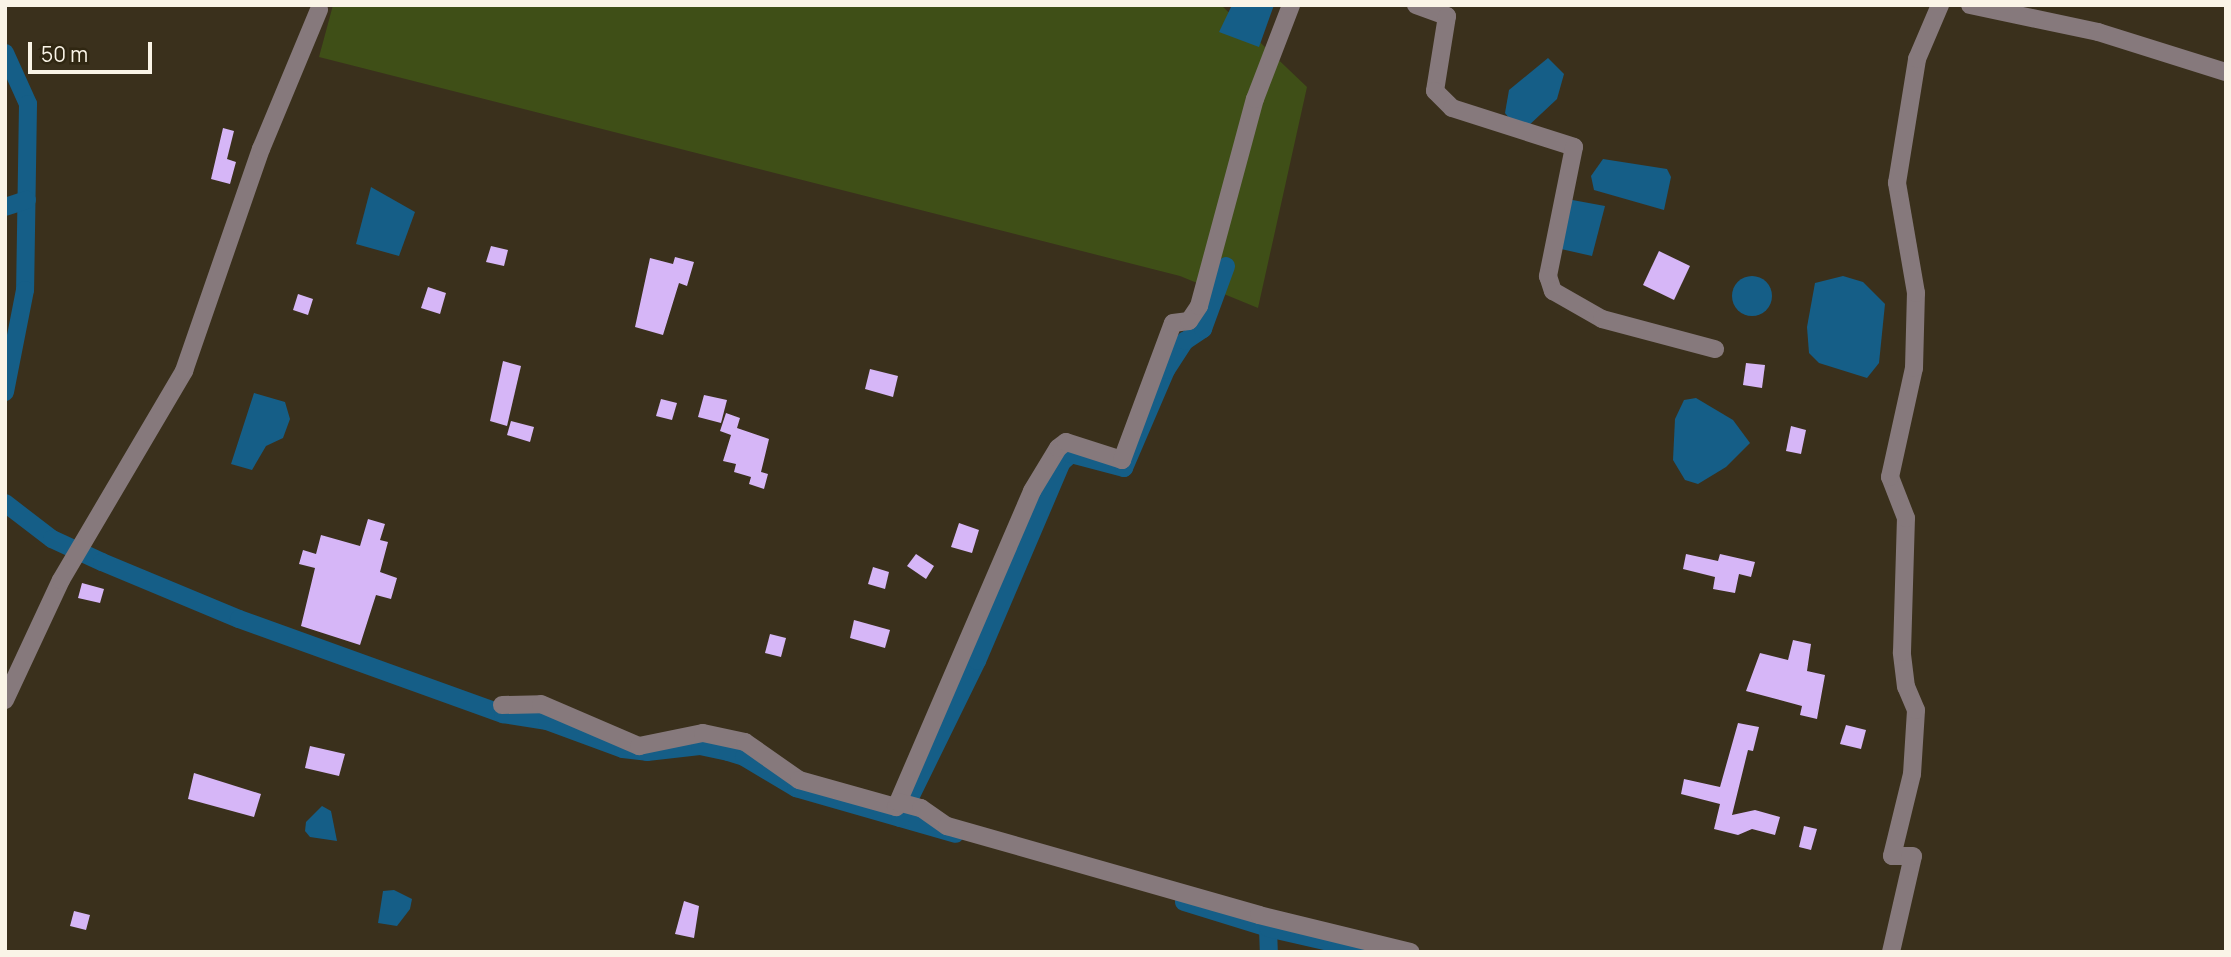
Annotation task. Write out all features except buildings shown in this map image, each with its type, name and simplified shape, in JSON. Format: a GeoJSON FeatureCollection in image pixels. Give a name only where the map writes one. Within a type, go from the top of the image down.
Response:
{"type":"FeatureCollection","features":[{"type":"Feature","properties":{"kind":"street"},"geometry":{"type":"LineString","coordinates":[[502,705],[541,704],[639,746],[703,733],[745,742],[799,779],[896,807],[1032,491],[1058,448],[1066,442],[1122,460],[1172,323],[1189,321],[1199,306],[1255,99],[1291,5]]}},
{"type":"Feature","properties":{"kind":"street"},"geometry":{"type":"LineString","coordinates":[[1416,5],[1447,16],[1435,92],[1452,108],[1574,147],[1548,276],[1553,291],[1602,319],[1714,349]]}},
{"type":"Feature","properties":{"kind":"street"},"geometry":{"type":"LineString","coordinates":[[1891,952],[1913,856],[1892,856],[1912,774],[1916,710],[1906,687],[1902,652],[1906,518],[1890,477],[1914,368],[1916,293],[1897,183],[1917,58],[1940,5]]}},
{"type":"Feature","properties":{"kind":"street"},"geometry":{"type":"LineString","coordinates":[[1970,5],[2098,32],[2226,72]]}},
{"type":"Feature","properties":{"kind":"street"},"geometry":{"type":"LineString","coordinates":[[5,700],[61,580],[184,371],[261,149],[319,10]]}},
{"type":"Feature","properties":{"kind":"street"},"geometry":{"type":"LineString","coordinates":[[899,802],[921,808],[947,826],[1259,915],[1411,952]]}},
{"type":"Feature","properties":{"kind":"green space"},"geometry":{"type":"Polygon","coordinates":[[[333,5],[1221,5],[1307,87],[1258,308],[1180,276],[319,57],[333,5]]]}},
{"type":"Feature","properties":{"kind":"water"},"geometry":{"type":"Polygon","coordinates":[[[1232,5],[1274,5],[1259,47],[1219,32],[1232,5]]]}},
{"type":"Feature","properties":{"kind":"water"},"geometry":{"type":"Polygon","coordinates":[[[1548,58],[1564,74],[1557,99],[1526,128],[1512,122],[1505,113],[1509,90],[1548,58]]]}},
{"type":"Feature","properties":{"kind":"water"},"geometry":{"type":"Polygon","coordinates":[[[1603,159],[1667,169],[1671,177],[1664,210],[1594,190],[1591,176],[1603,159]]]}},
{"type":"Feature","properties":{"kind":"water"},"geometry":{"type":"Polygon","coordinates":[[[371,187],[415,212],[399,256],[356,244],[371,187]]]}},
{"type":"Feature","properties":{"kind":"water"},"geometry":{"type":"Polygon","coordinates":[[[1567,199],[1605,206],[1592,256],[1561,249],[1567,199]]]}},
{"type":"Feature","properties":{"kind":"water"},"geometry":{"type":"Polygon","coordinates":[[[1752,276],[1766,282],[1772,296],[1766,310],[1752,316],[1738,310],[1732,296],[1738,282],[1752,276]]]}},
{"type":"Feature","properties":{"kind":"water"},"geometry":{"type":"Polygon","coordinates":[[[1843,276],[1863,282],[1885,304],[1879,363],[1867,378],[1819,363],[1809,353],[1807,327],[1815,283],[1843,276]]]}},
{"type":"Feature","properties":{"kind":"water"},"geometry":{"type":"Polygon","coordinates":[[[254,393],[285,402],[290,419],[283,438],[266,446],[252,470],[231,464],[254,393]]]}},
{"type":"Feature","properties":{"kind":"water"},"geometry":{"type":"Polygon","coordinates":[[[1696,398],[1733,420],[1750,443],[1726,467],[1698,484],[1685,480],[1673,460],[1675,419],[1684,400],[1696,398]]]}},
{"type":"Feature","properties":{"kind":"water"},"geometry":{"type":"Polygon","coordinates":[[[322,806],[331,811],[337,841],[310,837],[305,831],[306,822],[322,806]]]}},
{"type":"Feature","properties":{"kind":"water"},"geometry":{"type":"Polygon","coordinates":[[[394,890],[412,899],[410,909],[397,926],[378,923],[383,891],[394,890]]]}},
{"type":"Feature","properties":{"kind":"waterway"},"geometry":{"type":"LineString","coordinates":[[5,53],[28,104],[25,290],[5,392]]}},
{"type":"Feature","properties":{"kind":"waterway"},"geometry":{"type":"LineString","coordinates":[[5,207],[27,200]]}},
{"type":"Feature","properties":{"kind":"waterway"},"geometry":{"type":"LineString","coordinates":[[900,818],[977,661],[1062,462],[1071,454],[1124,468],[1166,370],[1185,341],[1203,329],[1226,266]]}},
{"type":"Feature","properties":{"kind":"waterway"},"geometry":{"type":"LineString","coordinates":[[5,503],[52,539],[102,562],[239,619],[503,714],[547,721],[623,749],[647,752],[700,746],[728,752],[744,757],[796,788],[956,834]]}},
{"type":"Feature","properties":{"kind":"waterway"},"geometry":{"type":"LineString","coordinates":[[1184,902],[1268,928],[1269,952]]}},
{"type":"Feature","properties":{"kind":"waterway"},"geometry":{"type":"LineString","coordinates":[[1268,928],[1373,952]]}}]}
